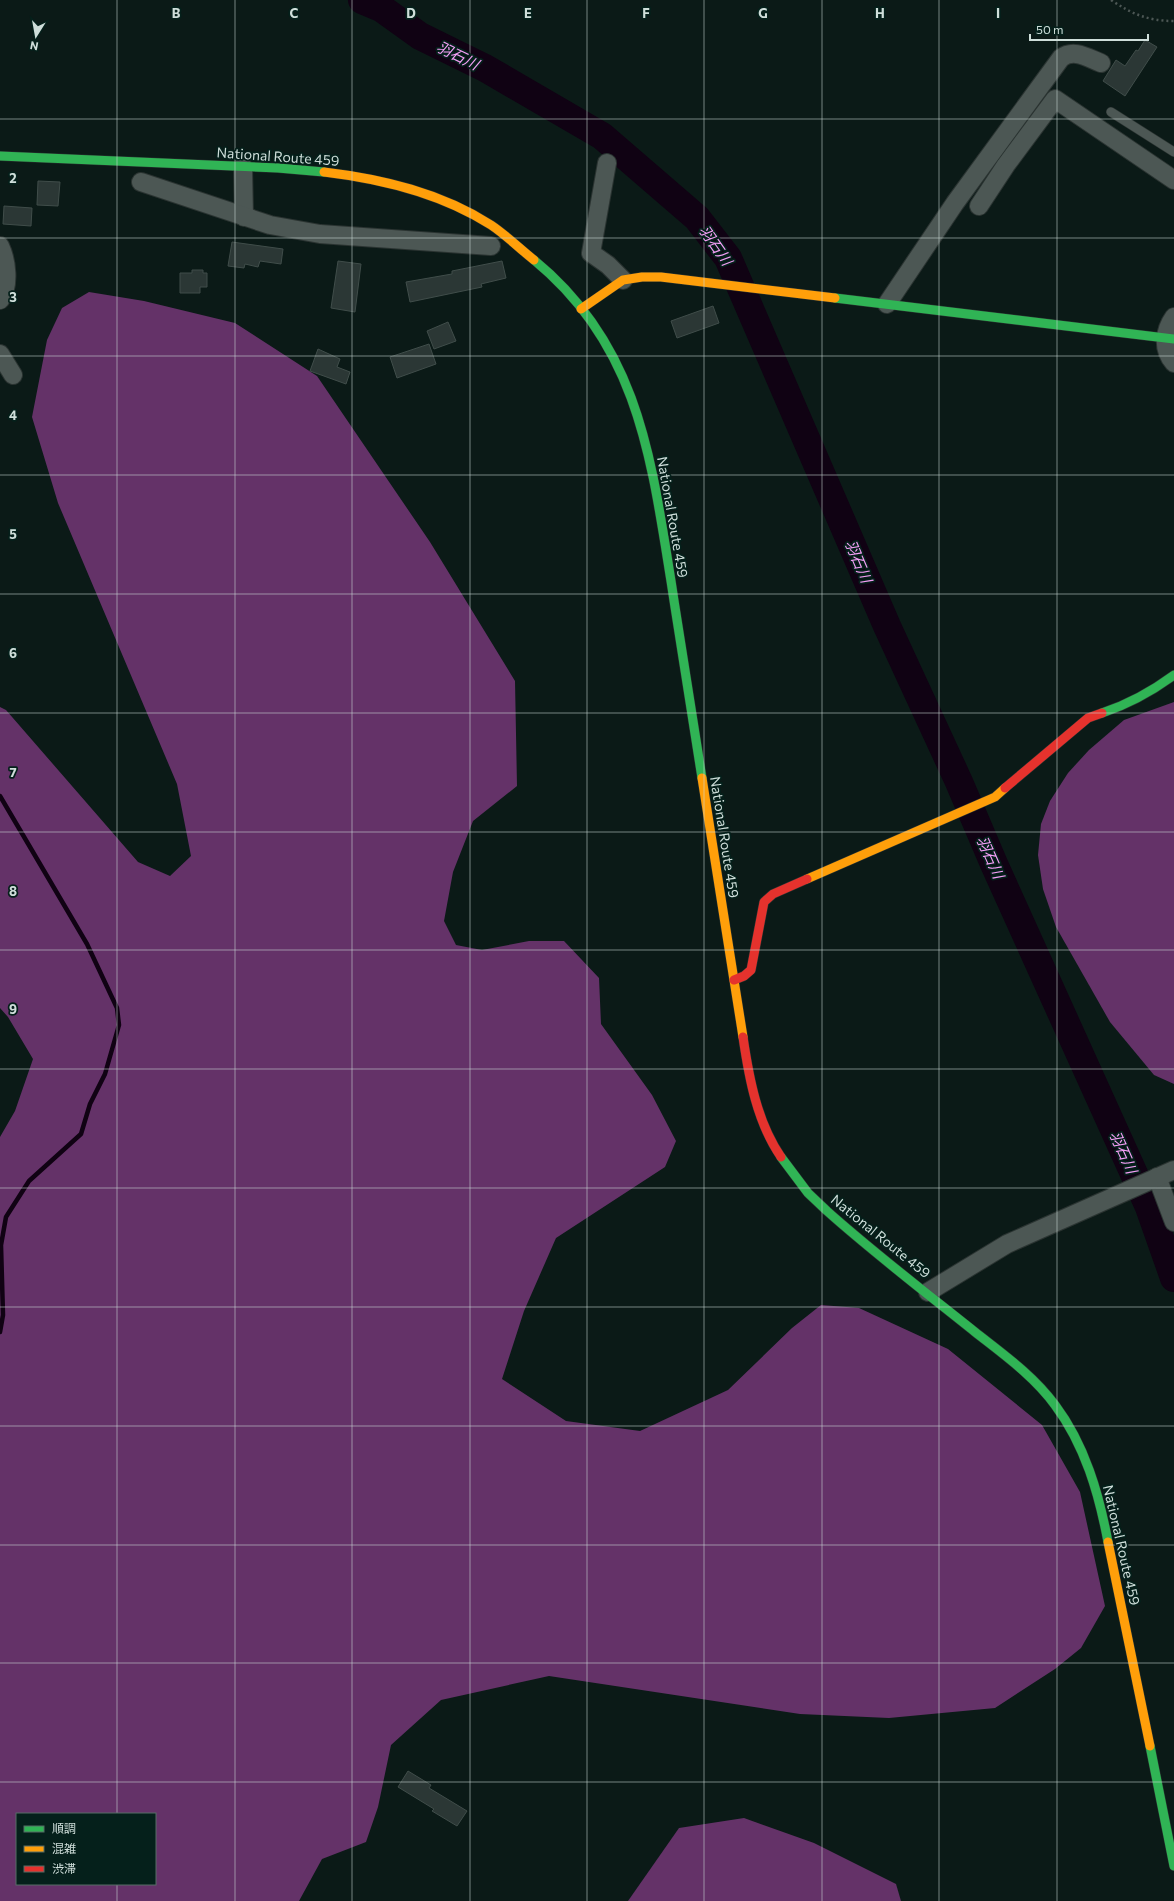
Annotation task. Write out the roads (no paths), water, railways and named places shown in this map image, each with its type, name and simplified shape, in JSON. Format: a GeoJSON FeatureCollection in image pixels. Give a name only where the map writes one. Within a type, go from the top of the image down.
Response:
{"type":"FeatureCollection","features":[{"type":"Feature","properties":{"kind":"main road","name":"National Route 459"},"geometry":{"type":"LineString","coordinates":[[0,156],[312,170],[386,181],[421,192],[456,206],[492,226],[532,256],[562,285],[606,342],[622,376],[641,423],[655,480],[747,1064],[755,1096],[766,1128],[785,1164],[812,1196],[843,1226],[928,1292],[1022,1371],[1055,1405],[1075,1438],[1090,1471],[1100,1501],[1174,1866]]}},
{"type":"Feature","properties":{"kind":"main road"},"geometry":{"type":"LineString","coordinates":[[581,309],[623,280],[642,277],[661,277],[1170,339]]}},
{"type":"Feature","properties":{"kind":"main road"},"geometry":{"type":"LineString","coordinates":[[734,980],[744,976],[751,970],[764,902],[773,894],[978,806],[995,797],[1088,718],[1124,706],[1150,693],[1174,675]]}},
{"type":"Feature","properties":{"kind":"street"},"geometry":{"type":"LineString","coordinates":[[888,304],[955,203],[1061,58],[1067,54],[1076,53],[1101,63]]}},
{"type":"Feature","properties":{"kind":"street"},"geometry":{"type":"LineString","coordinates":[[979,206],[1006,165],[1055,98],[1174,180]]}},
{"type":"Feature","properties":{"kind":"street"},"geometry":{"type":"LineString","coordinates":[[991,154],[1006,165]]}},
{"type":"Feature","properties":{"kind":"street"},"geometry":{"type":"LineString","coordinates":[[607,163],[591,253],[608,265],[623,280]]}},
{"type":"Feature","properties":{"kind":"street"},"geometry":{"type":"LineString","coordinates":[[244,167],[244,217]]}},
{"type":"Feature","properties":{"kind":"street"},"geometry":{"type":"LineString","coordinates":[[141,182],[270,225],[320,234],[491,246]]}},
{"type":"Feature","properties":{"kind":"street"},"geometry":{"type":"LineString","coordinates":[[0,246],[4,256],[6,278],[4,294],[0,300]]}},
{"type":"Feature","properties":{"kind":"street"},"geometry":{"type":"LineString","coordinates":[[1174,317],[1167,327],[1170,339],[1169,358],[1174,363]]}},
{"type":"Feature","properties":{"kind":"street"},"geometry":{"type":"LineString","coordinates":[[0,354],[13,375]]}},
{"type":"Feature","properties":{"kind":"street"},"geometry":{"type":"LineString","coordinates":[[928,1292],[1007,1244],[1174,1170]]}},
{"type":"Feature","properties":{"kind":"street"},"geometry":{"type":"LineString","coordinates":[[1153,1178],[1174,1222]]}},
{"type":"Feature","properties":{"kind":"lane"},"geometry":{"type":"LineString","coordinates":[[1111,112],[1174,152]]}},
{"type":"Feature","properties":{"kind":"waterway","name":"羽石川"},"geometry":{"type":"LineString","coordinates":[[362,0],[381,8],[420,36],[485,68],[602,136],[697,218],[728,258],[887,626],[959,782],[994,864],[1149,1207],[1174,1278]]}},
{"type":"Feature","properties":{"kind":"waterway"},"geometry":{"type":"LineString","coordinates":[[0,796],[87,944],[117,1008],[119,1025],[105,1074],[90,1104],[81,1134],[29,1181],[6,1217],[1,1245],[3,1315],[0,1332]]}}]}
